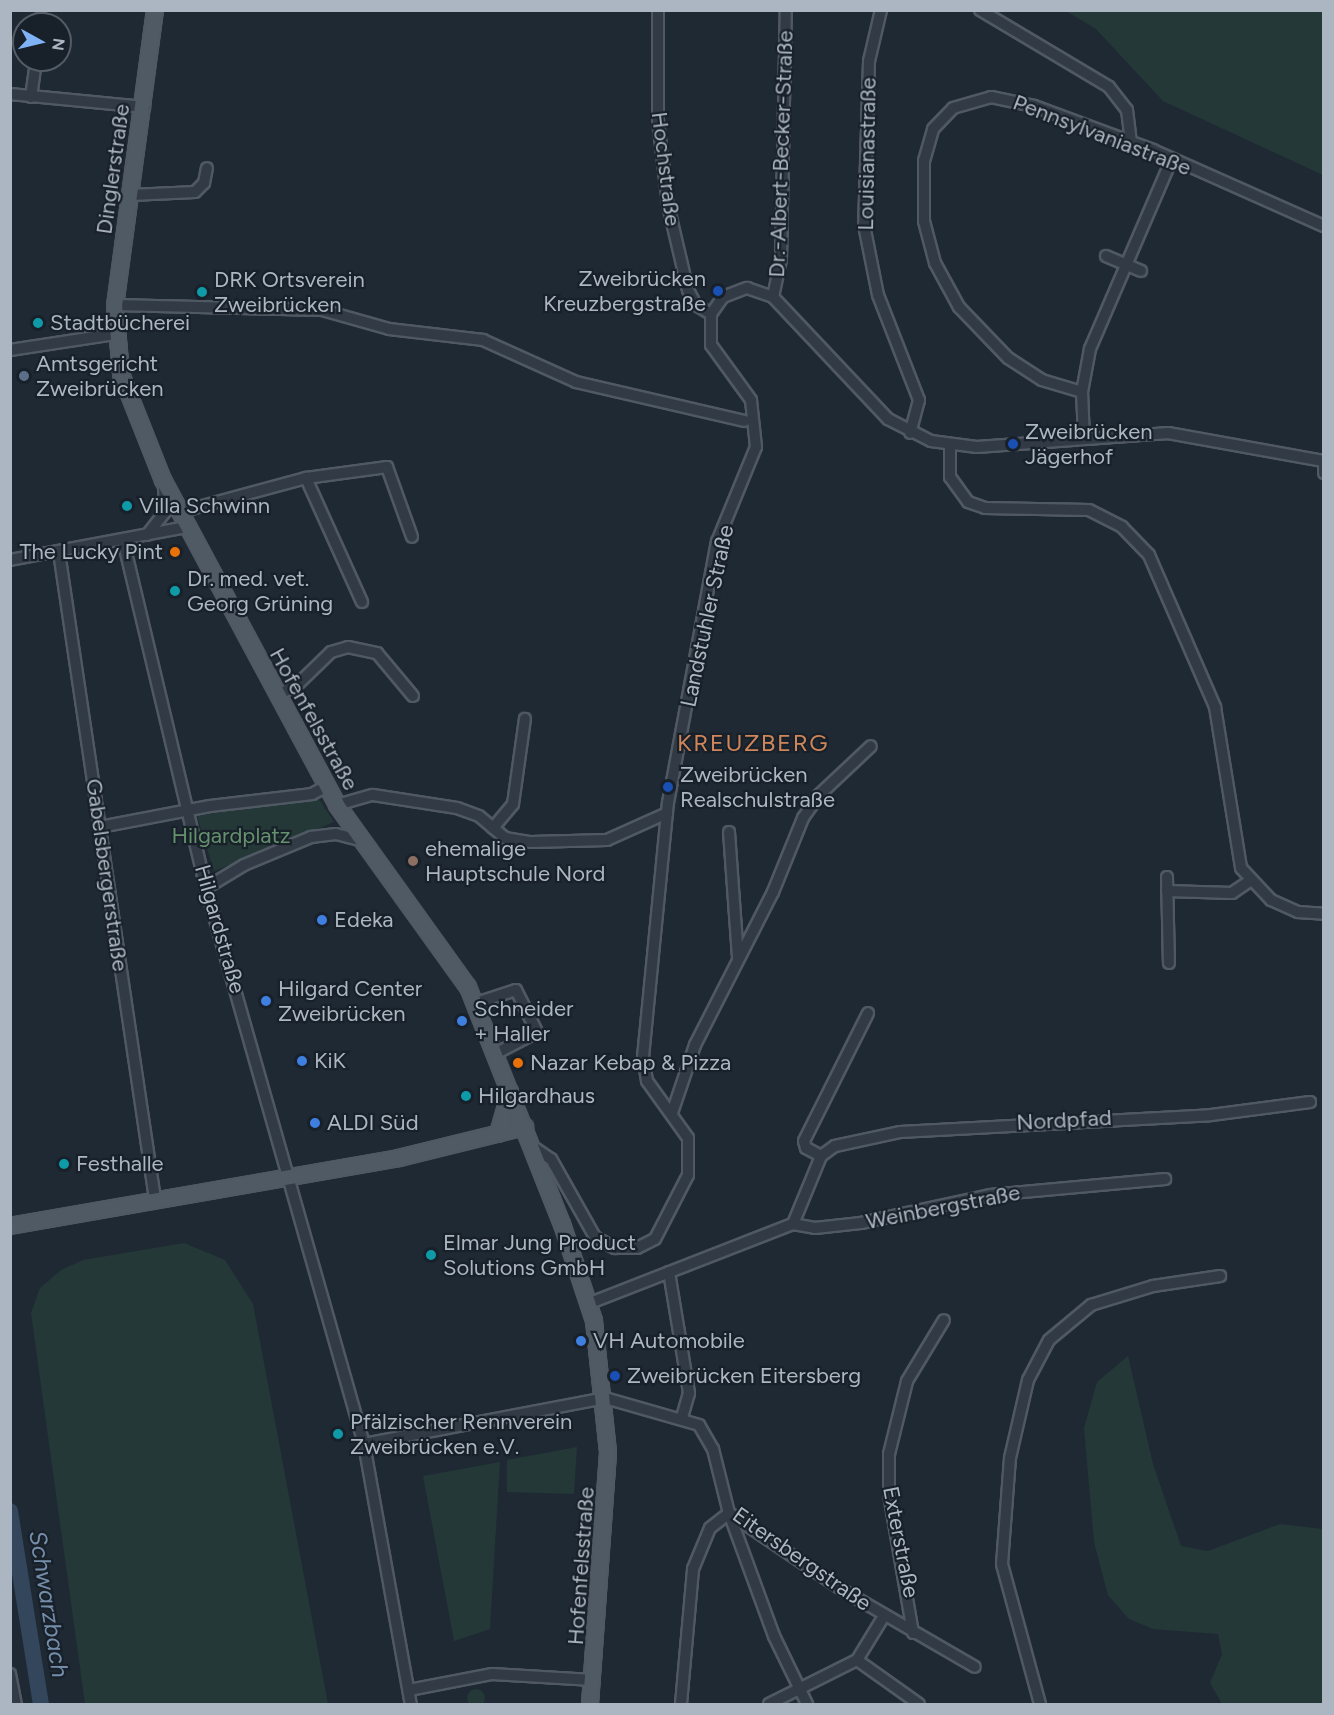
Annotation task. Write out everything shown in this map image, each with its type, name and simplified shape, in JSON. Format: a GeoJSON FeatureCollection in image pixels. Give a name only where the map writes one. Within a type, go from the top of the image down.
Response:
{"type":"FeatureCollection","features":[{"type":"Feature","properties":{"kind":"main road","name":"Dinglerstraße"},"geometry":{"type":"LineString","coordinates":[[115,333],[115,305],[144,107],[155,10]]}},
{"type":"Feature","properties":{"kind":"main road","name":"Hofenfelsstraße"},"geometry":{"type":"LineString","coordinates":[[115,333],[128,402],[163,480],[278,696],[337,805],[476,1003],[533,1147],[590,1303],[605,1398],[608,1515],[590,1704]]}},
{"type":"Feature","properties":{"kind":"main road"},"geometry":{"type":"LineString","coordinates":[[498,1134],[510,1090]]}},
{"type":"Feature","properties":{"kind":"main road"},"geometry":{"type":"LineString","coordinates":[[10,1226],[292,1176],[525,1127]]}},
{"type":"Feature","properties":{"kind":"street","name":"Hochstraße"},"geometry":{"type":"LineString","coordinates":[[658,10],[658,121],[668,205],[688,290],[696,305],[711,314]]}},
{"type":"Feature","properties":{"kind":"street","name":"Dr.-Albert-Becker-Straße"},"geometry":{"type":"LineString","coordinates":[[773,297],[781,267],[786,10]]}},
{"type":"Feature","properties":{"kind":"street","name":"Louisianastraße"},"geometry":{"type":"LineString","coordinates":[[881,10],[868,61],[864,225],[875,285],[918,400],[910,433]]}},
{"type":"Feature","properties":{"kind":"street"},"geometry":{"type":"LineString","coordinates":[[980,10],[1108,87],[1127,110],[1131,141]]}},
{"type":"Feature","properties":{"kind":"street"},"geometry":{"type":"LineString","coordinates":[[31,97],[34,72]]}},
{"type":"Feature","properties":{"kind":"street"},"geometry":{"type":"LineString","coordinates":[[11,97],[144,107]]}},
{"type":"Feature","properties":{"kind":"street","name":"Pennsylvaniastraße"},"geometry":{"type":"LineString","coordinates":[[1082,392],[1027,372],[959,308],[929,244],[922,198],[925,153],[933,129],[953,108],[991,97],[1034,106],[1131,141],[1323,226]]}},
{"type":"Feature","properties":{"kind":"street"},"geometry":{"type":"LineString","coordinates":[[1084,439],[1082,392],[1090,349],[1172,159]]}},
{"type":"Feature","properties":{"kind":"street"},"geometry":{"type":"LineString","coordinates":[[131,195],[195,192],[204,183],[207,168]]}},
{"type":"Feature","properties":{"kind":"street"},"geometry":{"type":"LineString","coordinates":[[1106,256],[1141,271]]}},
{"type":"Feature","properties":{"kind":"street"},"geometry":{"type":"LineString","coordinates":[[711,314],[723,297],[738,290],[756,289],[773,297],[877,408],[910,433],[950,446],[1181,434],[1323,460],[1323,473]]}},
{"type":"Feature","properties":{"kind":"street"},"geometry":{"type":"LineString","coordinates":[[115,305],[322,310],[389,329],[483,340],[592,387],[745,421]]}},
{"type":"Feature","properties":{"kind":"street","name":"Landstuhler Straße"},"geometry":{"type":"LineString","coordinates":[[533,1147],[551,1159],[595,1237],[615,1248],[637,1248],[662,1230],[688,1175],[690,1144],[672,1113],[647,1081],[643,1057],[667,813],[717,542],[756,440],[751,400],[711,345],[711,314]]}},
{"type":"Feature","properties":{"kind":"street"},"geometry":{"type":"LineString","coordinates":[[10,350],[115,333]]}},
{"type":"Feature","properties":{"kind":"street"},"geometry":{"type":"LineString","coordinates":[[950,446],[950,477],[968,502],[985,508],[1089,510],[1122,527],[1149,555],[1215,707],[1226,755],[1236,855],[1250,881],[1285,908],[1323,914]]}},
{"type":"Feature","properties":{"kind":"street"},"geometry":{"type":"LineString","coordinates":[[180,512],[306,478],[387,467],[411,537]]}},
{"type":"Feature","properties":{"kind":"street"},"geometry":{"type":"LineString","coordinates":[[306,478],[362,602]]}},
{"type":"Feature","properties":{"kind":"street"},"geometry":{"type":"LineString","coordinates":[[147,535],[165,512],[163,480]]}},
{"type":"Feature","properties":{"kind":"street"},"geometry":{"type":"LineString","coordinates":[[10,560],[187,527]]}},
{"type":"Feature","properties":{"kind":"street","name":"Hilgardstraße"},"geometry":{"type":"LineString","coordinates":[[123,540],[206,888],[292,1176],[364,1444],[411,1704]]}},
{"type":"Feature","properties":{"kind":"street","name":"Gabelsbergerstraße"},"geometry":{"type":"LineString","coordinates":[[58,552],[155,1199]]}},
{"type":"Feature","properties":{"kind":"street"},"geometry":{"type":"LineString","coordinates":[[278,696],[298,684],[331,652],[348,647],[377,653],[413,696]]}},
{"type":"Feature","properties":{"kind":"street"},"geometry":{"type":"LineString","coordinates":[[493,828],[513,804],[525,719]]}},
{"type":"Feature","properties":{"kind":"street"},"geometry":{"type":"LineString","coordinates":[[672,1113],[695,1045],[738,961],[803,818],[819,795],[871,746]]}},
{"type":"Feature","properties":{"kind":"street"},"geometry":{"type":"LineString","coordinates":[[100,828],[188,809],[312,794],[327,786]]}},
{"type":"Feature","properties":{"kind":"street"},"geometry":{"type":"LineString","coordinates":[[337,805],[388,796],[468,811],[519,842],[594,842],[667,813]]}},
{"type":"Feature","properties":{"kind":"street"},"geometry":{"type":"LineString","coordinates":[[729,832],[738,961]]}},
{"type":"Feature","properties":{"kind":"street"},"geometry":{"type":"LineString","coordinates":[[206,888],[229,872],[311,837],[348,835],[360,840]]}},
{"type":"Feature","properties":{"kind":"street"},"geometry":{"type":"LineString","coordinates":[[1167,877],[1169,963]]}},
{"type":"Feature","properties":{"kind":"street"},"geometry":{"type":"LineString","coordinates":[[1167,891],[1232,893],[1250,881]]}},
{"type":"Feature","properties":{"kind":"street"},"geometry":{"type":"LineString","coordinates":[[476,1003],[516,990],[537,1032],[497,1053]]}},
{"type":"Feature","properties":{"kind":"street"},"geometry":{"type":"LineString","coordinates":[[590,1303],[793,1224],[821,1156],[806,1148],[804,1141],[868,1013]]}},
{"type":"Feature","properties":{"kind":"street","name":"Nordpfad"},"geometry":{"type":"LineString","coordinates":[[821,1156],[835,1146],[900,1132],[1211,1115],[1310,1102]]}},
{"type":"Feature","properties":{"kind":"street","name":"Weinbergstraße"},"geometry":{"type":"LineString","coordinates":[[793,1224],[850,1224],[990,1195],[1165,1179]]}},
{"type":"Feature","properties":{"kind":"street"},"geometry":{"type":"LineString","coordinates":[[669,1272],[688,1387],[682,1418]]}},
{"type":"Feature","properties":{"kind":"street"},"geometry":{"type":"LineString","coordinates":[[1040,1704],[1014,1624],[1002,1553],[1010,1458],[1028,1380],[1055,1333],[1091,1305],[1153,1286],[1220,1276]]}},
{"type":"Feature","properties":{"kind":"street","name":"Exterstraße"},"geometry":{"type":"LineString","coordinates":[[914,1633],[891,1504],[888,1454],[904,1389],[944,1320]]}},
{"type":"Feature","properties":{"kind":"street"},"geometry":{"type":"LineString","coordinates":[[364,1444],[605,1398]]}},
{"type":"Feature","properties":{"kind":"street","name":"Eitersbergstraße"},"geometry":{"type":"LineString","coordinates":[[605,1398],[682,1418],[708,1436],[729,1513],[884,1616],[975,1667]]}},
{"type":"Feature","properties":{"kind":"street"},"geometry":{"type":"LineString","coordinates":[[681,1704],[693,1569],[710,1528],[729,1513],[799,1690],[807,1704]]}},
{"type":"Feature","properties":{"kind":"street"},"geometry":{"type":"LineString","coordinates":[[769,1704],[857,1660],[884,1616]]}},
{"type":"Feature","properties":{"kind":"street"},"geometry":{"type":"LineString","coordinates":[[857,1660],[919,1704]]}},
{"type":"Feature","properties":{"kind":"street"},"geometry":{"type":"LineString","coordinates":[[10,1674],[16,1704]]}},
{"type":"Feature","properties":{"kind":"street"},"geometry":{"type":"LineString","coordinates":[[409,1690],[492,1674],[593,1680]]}},
{"type":"Feature","properties":{"kind":"green space"},"geometry":{"type":"Polygon","coordinates":[[[1066,11],[1323,11],[1323,175],[1163,101],[1096,29],[1066,11]]]}},
{"type":"Feature","properties":{"kind":"green space","name":"Hilgardplatz"},"geometry":{"type":"Polygon","coordinates":[[[317,796],[334,822],[214,871],[197,816],[317,796]]]}},
{"type":"Feature","properties":{"kind":"green space"},"geometry":{"type":"Polygon","coordinates":[[[184,1243],[225,1260],[253,1304],[328,1704],[85,1704],[31,1313],[40,1288],[61,1270],[83,1260],[184,1243]]]}},
{"type":"Feature","properties":{"kind":"green space"},"geometry":{"type":"Polygon","coordinates":[[[1128,1356],[1153,1464],[1181,1546],[1208,1551],[1280,1524],[1323,1529],[1323,1704],[1222,1704],[1210,1683],[1222,1654],[1218,1634],[1153,1629],[1129,1619],[1108,1595],[1094,1542],[1084,1428],[1097,1382],[1128,1356]]]}},
{"type":"Feature","properties":{"kind":"green space"},"geometry":{"type":"Polygon","coordinates":[[[577,1447],[574,1494],[507,1492],[507,1460],[577,1447]]]}},
{"type":"Feature","properties":{"kind":"green space"},"geometry":{"type":"Polygon","coordinates":[[[500,1462],[490,1629],[454,1641],[423,1476],[500,1462]]]}},
{"type":"Feature","properties":{"kind":"green space"},"geometry":{"type":"Polygon","coordinates":[[[476,1689],[482,1692],[485,1698],[482,1704],[476,1707],[470,1704],[467,1698],[470,1692],[476,1689]]]}},
{"type":"Feature","properties":{"kind":"waterway","name":"Schwarzbach"},"geometry":{"type":"LineString","coordinates":[[10,1511],[41,1704]]}},
{"type":"Feature","properties":{"kind":"place","name":"Zweibrücken Kreuzbergstraße"},"geometry":{"type":"Point","coordinates":[718,291]}},
{"type":"Feature","properties":{"kind":"place","name":"DRK Ortsverein Zweibrücken"},"geometry":{"type":"Point","coordinates":[202,292]}},
{"type":"Feature","properties":{"kind":"place","name":"Stadtbücherei"},"geometry":{"type":"Point","coordinates":[38,323]}},
{"type":"Feature","properties":{"kind":"place","name":"Amtsgericht Zweibrücken"},"geometry":{"type":"Point","coordinates":[24,376]}},
{"type":"Feature","properties":{"kind":"place","name":"Zweibrücken Jägerhof"},"geometry":{"type":"Point","coordinates":[1013,444]}},
{"type":"Feature","properties":{"kind":"place","name":"Villa Schwinn"},"geometry":{"type":"Point","coordinates":[127,506]}},
{"type":"Feature","properties":{"kind":"place","name":"The Lucky Pint"},"geometry":{"type":"Point","coordinates":[175,552]}},
{"type":"Feature","properties":{"kind":"place","name":"Dr. med. vet. Georg Grüning"},"geometry":{"type":"Point","coordinates":[175,591]}},
{"type":"Feature","properties":{"kind":"place","name":"Zweibrücken Realschulstraße"},"geometry":{"type":"Point","coordinates":[668,787]}},
{"type":"Feature","properties":{"kind":"place","name":"ehemalige Hauptschule Nord"},"geometry":{"type":"Point","coordinates":[413,861]}},
{"type":"Feature","properties":{"kind":"place","name":"Edeka"},"geometry":{"type":"Point","coordinates":[322,920]}},
{"type":"Feature","properties":{"kind":"place","name":"Hilgard Center Zweibrücken"},"geometry":{"type":"Point","coordinates":[266,1001]}},
{"type":"Feature","properties":{"kind":"place","name":"Schneider + Haller"},"geometry":{"type":"Point","coordinates":[462,1021]}},
{"type":"Feature","properties":{"kind":"place","name":"KiK"},"geometry":{"type":"Point","coordinates":[302,1061]}},
{"type":"Feature","properties":{"kind":"place","name":"Nazar Kebap & Pizza"},"geometry":{"type":"Point","coordinates":[518,1063]}},
{"type":"Feature","properties":{"kind":"place","name":"Hilgardhaus"},"geometry":{"type":"Point","coordinates":[466,1096]}},
{"type":"Feature","properties":{"kind":"place","name":"ALDI Süd"},"geometry":{"type":"Point","coordinates":[315,1123]}},
{"type":"Feature","properties":{"kind":"place","name":"Festhalle"},"geometry":{"type":"Point","coordinates":[64,1164]}},
{"type":"Feature","properties":{"kind":"place","name":"Elmar Jung Product Solutions GmbH"},"geometry":{"type":"Point","coordinates":[431,1255]}},
{"type":"Feature","properties":{"kind":"place","name":"VH Automobile"},"geometry":{"type":"Point","coordinates":[581,1341]}},
{"type":"Feature","properties":{"kind":"place","name":"Zweibrücken Eitersberg"},"geometry":{"type":"Point","coordinates":[615,1376]}},
{"type":"Feature","properties":{"kind":"place","name":"Pfälzischer Rennverein Zweibrücken e.V."},"geometry":{"type":"Point","coordinates":[338,1434]}},
{"type":"Feature","properties":{"kind":"district","name":"KREUZBERG"},"geometry":{"type":"Point","coordinates":[753,743]}}]}
